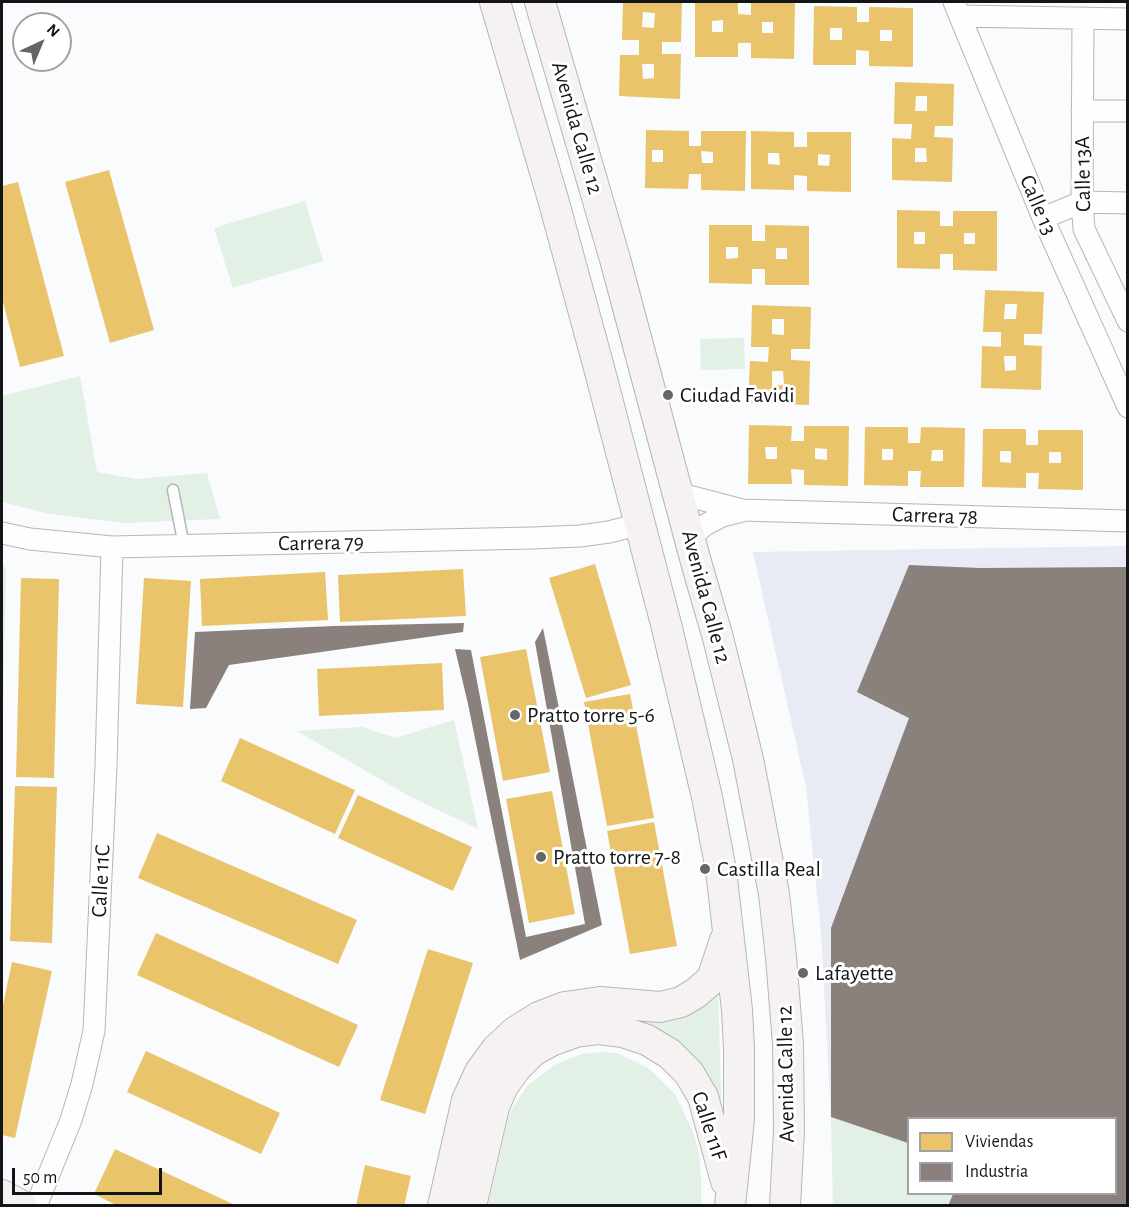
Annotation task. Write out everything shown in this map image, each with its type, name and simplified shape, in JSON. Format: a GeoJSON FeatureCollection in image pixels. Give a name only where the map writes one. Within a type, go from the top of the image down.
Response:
{"type":"FeatureCollection","features":[{"type":"Feature","properties":{"kind":"main road","name":"Avenida Calle 12"},"geometry":{"type":"LineString","coordinates":[[495,2],[553,199],[640,524],[688,710],[707,797],[721,870],[737,1010],[739,1119],[731,1203]]}},
{"type":"Feature","properties":{"kind":"main road","name":"Avenida Calle 12"},"geometry":{"type":"LineString","coordinates":[[540,2],[615,259],[718,638],[745,748],[774,894],[781,957],[788,1044],[789,1130],[784,1206]]}},
{"type":"Feature","properties":{"kind":"main road"},"geometry":{"type":"LineString","coordinates":[[443,1206],[467,1100],[480,1072],[502,1044],[515,1032],[539,1017],[565,1007],[600,1002],[660,1007],[681,1002],[712,979],[727,934]]}},
{"type":"Feature","properties":{"kind":"main road","name":"Calle 11F"},"geometry":{"type":"LineString","coordinates":[[471,1206],[494,1107],[502,1086],[533,1051],[551,1041],[576,1032],[599,1029],[623,1032],[647,1040],[670,1054],[689,1074],[703,1097],[731,1203]]}},
{"type":"Feature","properties":{"kind":"main road"},"geometry":{"type":"LineString","coordinates":[[2,1196],[22,1206]]}},
{"type":"Feature","properties":{"kind":"street"},"geometry":{"type":"LineString","coordinates":[[957,9],[1128,19]]}},
{"type":"Feature","properties":{"kind":"street","name":"Calle 13"},"geometry":{"type":"LineString","coordinates":[[957,9],[1043,218],[1128,407]]}},
{"type":"Feature","properties":{"kind":"street","name":"Calle 13A"},"geometry":{"type":"LineString","coordinates":[[1083,18],[1082,202],[1084,229],[1121,294],[1128,321]]}},
{"type":"Feature","properties":{"kind":"street"},"geometry":{"type":"LineString","coordinates":[[1082,111],[1128,111]]}},
{"type":"Feature","properties":{"kind":"street"},"geometry":{"type":"LineString","coordinates":[[1043,218],[1082,202],[1128,203]]}},
{"type":"Feature","properties":{"kind":"street","name":"Carrera 78"},"geometry":{"type":"LineString","coordinates":[[677,493],[742,510],[1128,521]]}},
{"type":"Feature","properties":{"kind":"street","name":"Carrera 78"},"geometry":{"type":"LineString","coordinates":[[689,538],[710,522],[742,510]]}},
{"type":"Feature","properties":{"kind":"street","name":"Carrera 79"},"geometry":{"type":"LineString","coordinates":[[2,533],[30,539],[112,547],[184,546],[550,538],[609,532],[640,524]]}},
{"type":"Feature","properties":{"kind":"street","name":"Calle 11C"},"geometry":{"type":"LineString","coordinates":[[36,1206],[71,1120],[94,1031],[106,766],[112,547]]}},
{"type":"Feature","properties":{"kind":"lane"},"geometry":{"type":"LineString","coordinates":[[173,490],[184,546]]}},
{"type":"Feature","properties":{"kind":"shaded area"},"geometry":{"type":"Polygon","coordinates":[[[305,201],[323,261],[233,288],[214,228],[305,201]]]}},
{"type":"Feature","properties":{"kind":"shaded area"},"geometry":{"type":"Polygon","coordinates":[[[744,338],[745,369],[701,370],[700,339],[744,338]]]}},
{"type":"Feature","properties":{"kind":"shaded area"},"geometry":{"type":"Polygon","coordinates":[[[80,376],[97,472],[136,479],[207,473],[220,519],[123,523],[50,514],[2,502],[2,396],[80,376]]]}},
{"type":"Feature","properties":{"kind":"shaded area"},"geometry":{"type":"Polygon","coordinates":[[[1127,546],[1127,1205],[948,1205],[953,1195],[1117,1195],[1117,1117],[907,1117],[907,1143],[831,1117],[821,933],[806,787],[753,552],[1127,546]]]}},
{"type":"Feature","properties":{"kind":"shaded area"},"geometry":{"type":"Polygon","coordinates":[[[2,567],[6,567],[2,762],[2,567]]]}},
{"type":"Feature","properties":{"kind":"shaded area"},"geometry":{"type":"Polygon","coordinates":[[[454,720],[478,829],[409,796],[297,731],[362,727],[395,738],[454,720]]]}},
{"type":"Feature","properties":{"kind":"shaded area"},"geometry":{"type":"Polygon","coordinates":[[[718,987],[722,1126],[702,1083],[675,1050],[657,1037],[599,1021],[575,1022],[534,1039],[506,1068],[496,1085],[483,1120],[463,1205],[456,1206],[489,1080],[498,1062],[511,1046],[552,1021],[575,1013],[669,1017],[683,1014],[707,998],[718,987]]]}},
{"type":"Feature","properties":{"kind":"shaded area"},"geometry":{"type":"Polygon","coordinates":[[[617,1053],[648,1068],[675,1094],[693,1132],[699,1153],[701,1205],[488,1205],[509,1114],[527,1086],[553,1066],[583,1054],[617,1053]]]}},
{"type":"Feature","properties":{"kind":"shaded area"},"geometry":{"type":"Polygon","coordinates":[[[831,1117],[907,1143],[907,1195],[953,1195],[948,1205],[833,1205],[831,1117]]]}},
{"type":"Feature","properties":{"kind":"building: Viviendas"},"geometry":{"type":"Polygon","coordinates":[[[623,2],[682,2],[681,42],[662,42],[662,54],[681,54],[680,99],[619,96],[620,55],[639,55],[639,40],[622,40],[623,2]],[[643,12],[642,27],[654,28],[655,13],[643,12]],[[642,64],[643,79],[654,78],[654,64],[642,64]]]}},
{"type":"Feature","properties":{"kind":"building: Viviendas"},"geometry":{"type":"Polygon","coordinates":[[[695,2],[738,2],[738,14],[751,15],[751,2],[795,2],[794,59],[751,58],[751,43],[738,43],[738,57],[695,57],[695,2]],[[723,20],[712,21],[712,32],[723,32],[723,20]],[[762,22],[762,33],[773,33],[773,22],[762,22]]]}},
{"type":"Feature","properties":{"kind":"building: Viviendas"},"geometry":{"type":"Polygon","coordinates":[[[814,6],[857,7],[857,22],[869,22],[869,7],[913,8],[913,67],[869,66],[869,51],[856,50],[856,65],[813,65],[814,6]],[[830,28],[830,40],[842,40],[842,28],[830,28]],[[880,30],[880,41],[892,41],[892,30],[880,30]]]}},
{"type":"Feature","properties":{"kind":"building: Viviendas"},"geometry":{"type":"Polygon","coordinates":[[[895,82],[954,84],[953,126],[935,126],[934,137],[953,138],[952,182],[892,180],[892,138],[911,139],[912,124],[894,124],[895,82]],[[916,96],[915,111],[927,111],[927,96],[916,96]],[[915,148],[915,162],[927,162],[926,148],[915,148]]]}},
{"type":"Feature","properties":{"kind":"building: Viviendas"},"geometry":{"type":"Polygon","coordinates":[[[646,130],[689,131],[689,146],[701,146],[701,131],[746,131],[745,191],[701,190],[701,174],[689,174],[688,189],[645,188],[646,130]],[[652,150],[652,162],[663,162],[663,150],[652,150]],[[701,151],[702,163],[713,163],[713,152],[701,151]]]}},
{"type":"Feature","properties":{"kind":"building: Viviendas"},"geometry":{"type":"Polygon","coordinates":[[[751,131],[794,132],[794,147],[807,147],[807,132],[851,132],[851,192],[807,191],[807,176],[794,175],[794,190],[751,189],[751,131]],[[768,153],[768,164],[780,165],[779,153],[768,153]],[[818,154],[818,165],[829,166],[830,155],[818,154]]]}},
{"type":"Feature","properties":{"kind":"building: Viviendas"},"geometry":{"type":"Polygon","coordinates":[[[109,170],[154,330],[110,343],[65,182],[109,170]]]}},
{"type":"Feature","properties":{"kind":"building: Viviendas"},"geometry":{"type":"Polygon","coordinates":[[[18,182],[64,356],[20,367],[2,298],[2,186],[18,182]]]}},
{"type":"Feature","properties":{"kind":"building: Viviendas"},"geometry":{"type":"Polygon","coordinates":[[[897,210],[940,211],[940,226],[953,226],[953,211],[997,211],[997,271],[953,270],[953,254],[940,254],[940,269],[897,268],[897,210]],[[914,232],[914,244],[925,244],[925,232],[914,232]],[[964,233],[964,244],[975,244],[975,233],[964,233]]]}},
{"type":"Feature","properties":{"kind":"building: Viviendas"},"geometry":{"type":"Polygon","coordinates":[[[709,225],[752,225],[752,241],[765,241],[765,225],[809,226],[809,285],[765,285],[765,269],[752,269],[752,284],[709,283],[709,225]],[[726,247],[726,259],[738,258],[738,247],[726,247]],[[776,248],[776,259],[787,259],[787,248],[776,248]]]}},
{"type":"Feature","properties":{"kind":"building: Viviendas"},"geometry":{"type":"Polygon","coordinates":[[[985,290],[1044,292],[1042,334],[1024,334],[1024,345],[1042,346],[1041,390],[981,388],[982,346],[1001,347],[1001,332],[983,332],[985,290]],[[1005,304],[1004,319],[1016,319],[1017,304],[1005,304]],[[1004,356],[1005,371],[1016,370],[1016,356],[1004,356]]]}},
{"type":"Feature","properties":{"kind":"building: Viviendas"},"geometry":{"type":"Polygon","coordinates":[[[752,305],[811,307],[810,349],[791,349],[791,360],[810,361],[809,405],[748,403],[750,361],[768,362],[769,347],[751,347],[752,305]],[[772,319],[772,334],[784,335],[784,319],[772,319]],[[772,371],[772,386],[784,385],[783,371],[772,371]]]}},
{"type":"Feature","properties":{"kind":"building: Viviendas"},"geometry":{"type":"Polygon","coordinates":[[[749,425],[792,426],[791,441],[804,441],[804,426],[849,426],[848,486],[804,485],[804,470],[791,469],[792,484],[748,484],[749,425]],[[765,447],[766,459],[777,459],[777,447],[765,447]],[[815,448],[815,459],[827,460],[827,449],[815,448]]]}},
{"type":"Feature","properties":{"kind":"building: Viviendas"},"geometry":{"type":"Polygon","coordinates":[[[865,427],[908,427],[908,443],[920,443],[921,427],[965,428],[964,487],[920,487],[921,471],[908,471],[908,486],[864,485],[865,427]],[[882,449],[882,460],[893,460],[893,449],[882,449]],[[932,450],[931,461],[943,461],[943,450],[932,450]]]}},
{"type":"Feature","properties":{"kind":"building: Viviendas"},"geometry":{"type":"Polygon","coordinates":[[[983,429],[1026,429],[1026,445],[1038,445],[1038,430],[1083,430],[1083,490],[1038,489],[1039,473],[1026,473],[1026,488],[982,487],[983,429]],[[1000,451],[1000,462],[1011,463],[1011,451],[1000,451]],[[1049,452],[1049,463],[1061,463],[1061,452],[1049,452]]]}},
{"type":"Feature","properties":{"kind":"building: Viviendas"},"geometry":{"type":"Polygon","coordinates":[[[595,564],[631,685],[586,698],[549,578],[595,564]]]}},
{"type":"Feature","properties":{"kind":"building: Viviendas"},"geometry":{"type":"Polygon","coordinates":[[[463,569],[466,616],[340,622],[338,575],[463,569]]]}},
{"type":"Feature","properties":{"kind":"building: Viviendas"},"geometry":{"type":"Polygon","coordinates":[[[325,572],[328,620],[202,626],[200,579],[325,572]]]}},
{"type":"Feature","properties":{"kind":"building: Viviendas"},"geometry":{"type":"Polygon","coordinates":[[[21,578],[59,579],[54,778],[16,777],[21,578]]]}},
{"type":"Feature","properties":{"kind":"building: Viviendas"},"geometry":{"type":"Polygon","coordinates":[[[144,578],[191,581],[183,707],[136,704],[144,578]]]}},
{"type":"Feature","properties":{"kind":"building: Viviendas","name":"Pratto torre 5-6"},"geometry":{"type":"Polygon","coordinates":[[[526,649],[550,772],[503,781],[480,657],[526,649]]]}},
{"type":"Feature","properties":{"kind":"building: Viviendas"},"geometry":{"type":"Polygon","coordinates":[[[442,663],[444,710],[319,716],[317,669],[442,663]]]}},
{"type":"Feature","properties":{"kind":"building: Viviendas"},"geometry":{"type":"Polygon","coordinates":[[[630,694],[654,818],[607,826],[584,702],[630,694]]]}},
{"type":"Feature","properties":{"kind":"building: Viviendas"},"geometry":{"type":"Polygon","coordinates":[[[240,738],[355,790],[335,834],[221,781],[240,738]]]}},
{"type":"Feature","properties":{"kind":"building: Viviendas"},"geometry":{"type":"Polygon","coordinates":[[[15,786],[57,787],[52,943],[10,941],[15,786]]]}},
{"type":"Feature","properties":{"kind":"building: Viviendas","name":"Pratto torre 7-8"},"geometry":{"type":"Polygon","coordinates":[[[552,791],[575,914],[529,923],[506,799],[552,791]]]}},
{"type":"Feature","properties":{"kind":"building: Viviendas"},"geometry":{"type":"Polygon","coordinates":[[[358,795],[472,847],[453,891],[338,838],[358,795]]]}},
{"type":"Feature","properties":{"kind":"building: Viviendas"},"geometry":{"type":"Polygon","coordinates":[[[654,822],[677,946],[630,954],[607,831],[654,822]]]}},
{"type":"Feature","properties":{"kind":"building: Viviendas"},"geometry":{"type":"Polygon","coordinates":[[[157,833],[357,920],[338,964],[138,878],[157,833]]]}},
{"type":"Feature","properties":{"kind":"building: Viviendas"},"geometry":{"type":"Polygon","coordinates":[[[156,933],[358,1025],[339,1067],[137,975],[156,933]]]}},
{"type":"Feature","properties":{"kind":"building: Viviendas"},"geometry":{"type":"Polygon","coordinates":[[[428,949],[473,963],[425,1114],[380,1100],[428,949]]]}},
{"type":"Feature","properties":{"kind":"building: Viviendas"},"geometry":{"type":"Polygon","coordinates":[[[12,962],[52,971],[15,1138],[2,1135],[2,1010],[12,962]]]}},
{"type":"Feature","properties":{"kind":"building: Viviendas"},"geometry":{"type":"Polygon","coordinates":[[[146,1051],[280,1113],[261,1154],[127,1092],[146,1051]]]}},
{"type":"Feature","properties":{"kind":"building: Viviendas"},"geometry":{"type":"Polygon","coordinates":[[[115,1149],[237,1206],[118,1206],[94,1194],[115,1149]]]}},
{"type":"Feature","properties":{"kind":"building: Viviendas"},"geometry":{"type":"Polygon","coordinates":[[[365,1165],[411,1176],[404,1206],[356,1206],[365,1165]]]}},
{"type":"Feature","properties":{"kind":"building: Industria"},"geometry":{"type":"Polygon","coordinates":[[[909,565],[980,568],[1128,567],[1128,1206],[948,1206],[953,1195],[1117,1195],[1117,1117],[907,1117],[907,1143],[831,1117],[831,928],[909,718],[857,692],[909,565]]]}},
{"type":"Feature","properties":{"kind":"building: Industria"},"geometry":{"type":"Polygon","coordinates":[[[464,623],[463,632],[229,665],[206,708],[190,709],[195,632],[464,623]]]}},
{"type":"Feature","properties":{"kind":"building: Industria"},"geometry":{"type":"Polygon","coordinates":[[[543,628],[602,925],[520,960],[455,649],[471,650],[526,937],[585,924],[535,642],[543,628]]]}},
{"type":"Feature","properties":{"kind":"place","name":"Ciudad Favidi"},"geometry":{"type":"Point","coordinates":[668,395]}},
{"type":"Feature","properties":{"kind":"place","name":"Pratto torre 5-6"},"geometry":{"type":"Point","coordinates":[515,715]}},
{"type":"Feature","properties":{"kind":"place","name":"Pratto torre 7-8"},"geometry":{"type":"Point","coordinates":[541,857]}},
{"type":"Feature","properties":{"kind":"place","name":"Castilla Real"},"geometry":{"type":"Point","coordinates":[705,869]}},
{"type":"Feature","properties":{"kind":"place","name":"Lafayette"},"geometry":{"type":"Point","coordinates":[803,973]}}]}
